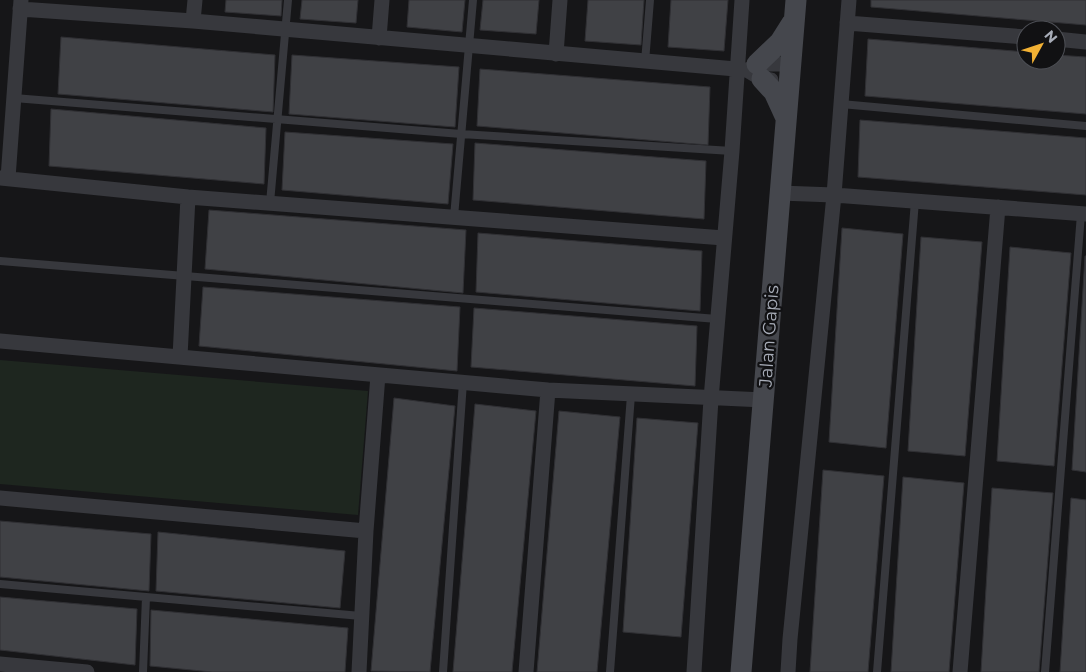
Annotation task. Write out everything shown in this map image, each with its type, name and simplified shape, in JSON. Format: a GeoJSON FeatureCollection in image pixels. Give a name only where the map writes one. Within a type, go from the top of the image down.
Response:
{"type":"FeatureCollection","features":[{"type":"Feature","properties":{"kind":"street"},"geometry":{"type":"LineString","coordinates":[[194,21],[195,0]]}},
{"type":"Feature","properties":{"kind":"street"},"geometry":{"type":"LineString","coordinates":[[379,38],[382,0]]}},
{"type":"Feature","properties":{"kind":"street"},"geometry":{"type":"LineString","coordinates":[[556,54],[560,0]]}},
{"type":"Feature","properties":{"kind":"street"},"geometry":{"type":"LineString","coordinates":[[694,672],[711,399],[732,151],[751,71],[742,0]]}},
{"type":"Feature","properties":{"kind":"street"},"geometry":{"type":"LineString","coordinates":[[788,672],[834,195],[849,0]]}},
{"type":"Feature","properties":{"kind":"street"},"geometry":{"type":"LineString","coordinates":[[724,238],[188,197],[4,178],[14,98],[20,4],[645,62],[789,73]]}},
{"type":"Feature","properties":{"kind":"street"},"geometry":{"type":"LineString","coordinates":[[751,71],[780,42],[795,9]]}},
{"type":"Feature","properties":{"kind":"street","name":"Jalan Gapis"},"geometry":{"type":"LineString","coordinates":[[741,669],[795,9]]}},
{"type":"Feature","properties":{"kind":"street"},"geometry":{"type":"LineString","coordinates":[[847,23],[1016,36]]}},
{"type":"Feature","properties":{"kind":"street"},"geometry":{"type":"LineString","coordinates":[[1066,40],[1086,42]]}},
{"type":"Feature","properties":{"kind":"street"},"geometry":{"type":"LineString","coordinates":[[751,71],[774,92],[785,116]]}},
{"type":"Feature","properties":{"kind":"street"},"geometry":{"type":"LineString","coordinates":[[780,193],[834,195],[1084,214]]}},
{"type":"Feature","properties":{"kind":"street"},"geometry":{"type":"LineString","coordinates":[[180,357],[188,197]]}},
{"type":"Feature","properties":{"kind":"street"},"geometry":{"type":"LineString","coordinates":[[960,672],[998,207]]}},
{"type":"Feature","properties":{"kind":"street"},"geometry":{"type":"LineString","coordinates":[[0,342],[548,390],[764,400]]}},
{"type":"Feature","properties":{"kind":"street"},"geometry":{"type":"LineString","coordinates":[[359,672],[366,531],[378,375]]}},
{"type":"Feature","properties":{"kind":"street"},"geometry":{"type":"LineString","coordinates":[[526,672],[548,390]]}},
{"type":"Feature","properties":{"kind":"street"},"geometry":{"type":"LineString","coordinates":[[0,498],[366,531]]}},
{"type":"Feature","properties":{"kind":"street"},"geometry":{"type":"LineString","coordinates":[[0,664],[87,672]]}},
{"type":"Feature","properties":{"kind":"lane"},"geometry":{"type":"LineString","coordinates":[[270,203],[288,0]]}},
{"type":"Feature","properties":{"kind":"lane"},"geometry":{"type":"LineString","coordinates":[[454,217],[473,0]]}},
{"type":"Feature","properties":{"kind":"lane"},"geometry":{"type":"LineString","coordinates":[[645,62],[650,0]]}},
{"type":"Feature","properties":{"kind":"lane"},"geometry":{"type":"LineString","coordinates":[[14,98],[461,134],[732,151]]}},
{"type":"Feature","properties":{"kind":"lane"},"geometry":{"type":"LineString","coordinates":[[840,104],[1086,126]]}},
{"type":"Feature","properties":{"kind":"lane"},"geometry":{"type":"LineString","coordinates":[[877,672],[915,201]]}},
{"type":"Feature","properties":{"kind":"lane"},"geometry":{"type":"LineString","coordinates":[[1045,672],[1084,214]]}},
{"type":"Feature","properties":{"kind":"lane"},"geometry":{"type":"LineString","coordinates":[[0,261],[717,319]]}},
{"type":"Feature","properties":{"kind":"lane"},"geometry":{"type":"LineString","coordinates":[[443,672],[463,382]]}},
{"type":"Feature","properties":{"kind":"lane"},"geometry":{"type":"LineString","coordinates":[[610,672],[631,395]]}},
{"type":"Feature","properties":{"kind":"lane"},"geometry":{"type":"LineString","coordinates":[[0,584],[362,616]]}},
{"type":"Feature","properties":{"kind":"lane"},"geometry":{"type":"LineString","coordinates":[[143,672],[146,597]]}},
{"type":"Feature","properties":{"kind":"shaded area"},"geometry":{"type":"Polygon","coordinates":[[[0,360],[368,391],[358,515],[0,484],[0,360]]]}},
{"type":"Feature","properties":{"kind":"building"},"geometry":{"type":"Polygon","coordinates":[[[226,0],[282,0],[281,16],[225,12],[226,0]]]}},
{"type":"Feature","properties":{"kind":"building"},"geometry":{"type":"Polygon","coordinates":[[[302,0],[358,0],[356,23],[300,19],[302,0]]]}},
{"type":"Feature","properties":{"kind":"building"},"geometry":{"type":"Polygon","coordinates":[[[409,0],[465,0],[462,32],[407,27],[409,0]]]}},
{"type":"Feature","properties":{"kind":"building"},"geometry":{"type":"Polygon","coordinates":[[[483,0],[539,0],[536,34],[480,30],[483,0]]]}},
{"type":"Feature","properties":{"kind":"building"},"geometry":{"type":"Polygon","coordinates":[[[588,0],[644,0],[641,45],[585,41],[588,0]]]}},
{"type":"Feature","properties":{"kind":"building"},"geometry":{"type":"Polygon","coordinates":[[[671,0],[728,0],[724,51],[668,47],[671,0]]]}},
{"type":"Feature","properties":{"kind":"building"},"geometry":{"type":"Polygon","coordinates":[[[871,0],[1086,0],[1086,25],[1066,23],[1066,20],[1026,20],[871,7],[871,0]]]}},
{"type":"Feature","properties":{"kind":"building"},"geometry":{"type":"Polygon","coordinates":[[[61,37],[275,55],[273,112],[58,94],[61,37]]]}},
{"type":"Feature","properties":{"kind":"building"},"geometry":{"type":"Polygon","coordinates":[[[868,39],[1016,51],[1016,70],[1066,70],[1066,56],[1086,57],[1086,114],[865,96],[868,39]]]}},
{"type":"Feature","properties":{"kind":"building"},"geometry":{"type":"Polygon","coordinates":[[[292,55],[459,67],[455,127],[289,114],[292,55]]]}},
{"type":"Feature","properties":{"kind":"building"},"geometry":{"type":"Polygon","coordinates":[[[480,69],[710,87],[708,145],[477,126],[480,69]]]}},
{"type":"Feature","properties":{"kind":"building"},"geometry":{"type":"Polygon","coordinates":[[[51,109],[266,128],[264,184],[49,166],[51,109]]]}},
{"type":"Feature","properties":{"kind":"building"},"geometry":{"type":"Polygon","coordinates":[[[860,120],[1086,138],[1086,195],[858,177],[860,120]]]}},
{"type":"Feature","properties":{"kind":"building"},"geometry":{"type":"Polygon","coordinates":[[[285,132],[453,144],[448,204],[282,190],[285,132]]]}},
{"type":"Feature","properties":{"kind":"building"},"geometry":{"type":"Polygon","coordinates":[[[475,143],[706,161],[704,219],[473,200],[475,143]]]}},
{"type":"Feature","properties":{"kind":"building"},"geometry":{"type":"Polygon","coordinates":[[[209,210],[466,230],[463,293],[205,269],[209,210]]]}},
{"type":"Feature","properties":{"kind":"building"},"geometry":{"type":"Polygon","coordinates":[[[842,228],[903,234],[886,448],[829,442],[842,228]]]}},
{"type":"Feature","properties":{"kind":"building"},"geometry":{"type":"Polygon","coordinates":[[[478,233],[702,251],[700,311],[476,292],[478,233]]]}},
{"type":"Feature","properties":{"kind":"building"},"geometry":{"type":"Polygon","coordinates":[[[921,237],[982,242],[965,456],[908,451],[921,237]]]}},
{"type":"Feature","properties":{"kind":"building"},"geometry":{"type":"Polygon","coordinates":[[[1010,247],[1071,253],[1054,466],[997,461],[1010,247]]]}},
{"type":"Feature","properties":{"kind":"building"},"geometry":{"type":"Polygon","coordinates":[[[1086,256],[1086,472],[1072,470],[1086,256]]]}},
{"type":"Feature","properties":{"kind":"building"},"geometry":{"type":"Polygon","coordinates":[[[203,287],[460,307],[457,371],[199,346],[203,287]]]}},
{"type":"Feature","properties":{"kind":"building"},"geometry":{"type":"Polygon","coordinates":[[[474,308],[697,326],[695,386],[471,367],[474,308]]]}},
{"type":"Feature","properties":{"kind":"building"},"geometry":{"type":"Polygon","coordinates":[[[394,398],[455,406],[430,672],[371,671],[394,398]]]}},
{"type":"Feature","properties":{"kind":"building"},"geometry":{"type":"Polygon","coordinates":[[[475,404],[536,411],[512,672],[453,672],[475,404]]]}},
{"type":"Feature","properties":{"kind":"building"},"geometry":{"type":"Polygon","coordinates":[[[559,411],[620,417],[597,672],[537,672],[559,411]]]}},
{"type":"Feature","properties":{"kind":"building"},"geometry":{"type":"Polygon","coordinates":[[[637,418],[698,423],[681,637],[623,632],[637,418]]]}},
{"type":"Feature","properties":{"kind":"building"},"geometry":{"type":"Polygon","coordinates":[[[823,470],[884,476],[868,672],[810,672],[823,470]]]}},
{"type":"Feature","properties":{"kind":"building"},"geometry":{"type":"Polygon","coordinates":[[[903,477],[964,483],[949,672],[891,672],[903,477]]]}},
{"type":"Feature","properties":{"kind":"building"},"geometry":{"type":"Polygon","coordinates":[[[992,488],[1053,493],[1039,672],[981,672],[992,488]]]}},
{"type":"Feature","properties":{"kind":"building"},"geometry":{"type":"Polygon","coordinates":[[[1071,498],[1086,500],[1086,672],[1060,672],[1071,498]]]}},
{"type":"Feature","properties":{"kind":"building"},"geometry":{"type":"Polygon","coordinates":[[[0,521],[151,534],[149,591],[0,577],[0,521]]]}},
{"type":"Feature","properties":{"kind":"building"},"geometry":{"type":"Polygon","coordinates":[[[158,532],[345,551],[340,608],[156,591],[158,532]]]}},
{"type":"Feature","properties":{"kind":"building"},"geometry":{"type":"Polygon","coordinates":[[[0,597],[137,609],[135,665],[0,650],[0,597]]]}},
{"type":"Feature","properties":{"kind":"building"},"geometry":{"type":"Polygon","coordinates":[[[151,610],[348,628],[345,672],[212,672],[150,666],[151,610]]]}}]}
